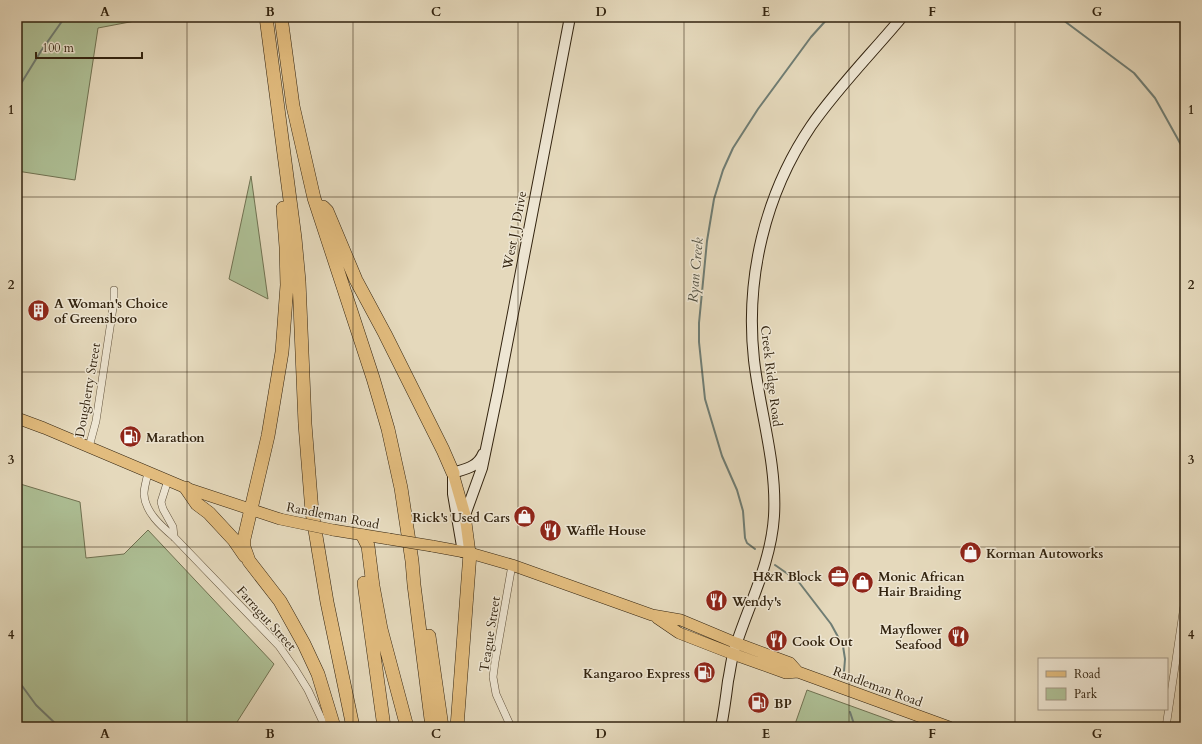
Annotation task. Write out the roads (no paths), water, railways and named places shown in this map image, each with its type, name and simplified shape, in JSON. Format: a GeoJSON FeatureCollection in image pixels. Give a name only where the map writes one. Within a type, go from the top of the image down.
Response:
{"type":"FeatureCollection","features":[{"type":"Feature","properties":{"kind":"highway"},"geometry":{"type":"LineString","coordinates":[[266,17],[287,172],[299,281],[305,424],[312,512],[327,602],[353,727]]}},
{"type":"Feature","properties":{"kind":"highway"},"geometry":{"type":"LineString","coordinates":[[281,17],[293,106],[314,198],[373,378],[388,429],[401,488],[412,561],[432,727]]}},
{"type":"Feature","properties":{"kind":"highway"},"geometry":{"type":"LineString","coordinates":[[249,561],[244,547],[244,539],[268,436],[282,352],[287,284],[286,247],[282,201],[287,172]]}},
{"type":"Feature","properties":{"kind":"highway"},"geometry":{"type":"LineString","coordinates":[[314,198],[326,211],[356,280],[385,334],[453,473]]}},
{"type":"Feature","properties":{"kind":"highway"},"geometry":{"type":"LineString","coordinates":[[186,488],[197,504],[209,513],[234,540],[280,601],[304,644],[318,674],[334,727]]}},
{"type":"Feature","properties":{"kind":"highway"},"geometry":{"type":"LineString","coordinates":[[363,536],[360,546],[384,727]]}},
{"type":"Feature","properties":{"kind":"highway"},"geometry":{"type":"LineString","coordinates":[[363,536],[368,546],[373,586],[381,629],[407,727]]}},
{"type":"Feature","properties":{"kind":"highway"},"geometry":{"type":"LineString","coordinates":[[456,727],[467,553]]}},
{"type":"Feature","properties":{"kind":"highway"},"geometry":{"type":"LineString","coordinates":[[412,561],[422,586],[442,727]]}},
{"type":"Feature","properties":{"kind":"main road","name":"West J J Drive"},"geometry":{"type":"LineString","coordinates":[[465,515],[482,468],[570,17]]}},
{"type":"Feature","properties":{"kind":"main road","name":"Creek Ridge Road"},"geometry":{"type":"LineString","coordinates":[[721,727],[735,648],[763,572],[771,540],[774,514],[773,473],[754,359],[752,320],[754,280],[764,228],[782,179],[794,154],[805,136],[836,94],[902,17]]}},
{"type":"Feature","properties":{"kind":"main road","name":"Randleman Road"},"geometry":{"type":"LineString","coordinates":[[17,418],[186,488],[280,519],[363,536],[432,546],[467,553],[512,565],[652,615],[679,632],[735,648],[786,673],[798,672],[949,727]]}},
{"type":"Feature","properties":{"kind":"main road","name":"West J J Drive"},"geometry":{"type":"LineString","coordinates":[[467,553],[465,515],[453,473],[471,467],[477,463],[482,457],[486,448]]}},
{"type":"Feature","properties":{"kind":"main road"},"geometry":{"type":"LineString","coordinates":[[453,473],[453,494],[467,553]]}},
{"type":"Feature","properties":{"kind":"street","name":"Dougherty Street"},"geometry":{"type":"LineString","coordinates":[[90,447],[96,421],[114,301],[114,290]]}},
{"type":"Feature","properties":{"kind":"street","name":"Farragut Street"},"geometry":{"type":"LineString","coordinates":[[148,472],[144,492],[147,507],[151,514],[279,646],[308,690],[324,727]]}},
{"type":"Feature","properties":{"kind":"street","name":"Farragut Street"},"geometry":{"type":"LineString","coordinates":[[168,480],[161,502],[163,509],[173,527],[174,537]]}},
{"type":"Feature","properties":{"kind":"street","name":"Teague Street"},"geometry":{"type":"LineString","coordinates":[[512,565],[494,662],[493,678],[496,694],[512,727]]}},
{"type":"Feature","properties":{"kind":"street"},"geometry":{"type":"LineString","coordinates":[[1166,727],[1185,599]]}},
{"type":"Feature","properties":{"kind":"waterway"},"geometry":{"type":"LineString","coordinates":[[17,90],[41,51],[65,17]]}},
{"type":"Feature","properties":{"kind":"waterway","name":"Ryan Creek"},"geometry":{"type":"LineString","coordinates":[[755,549],[747,543],[745,538],[743,511],[737,490],[722,456],[705,399],[699,342],[699,323],[707,241],[714,199],[723,170],[733,148],[758,109],[811,37],[829,17]]}},
{"type":"Feature","properties":{"kind":"waterway"},"geometry":{"type":"LineString","coordinates":[[1059,17],[1134,73],[1155,98],[1185,152]]}},
{"type":"Feature","properties":{"kind":"waterway","name":"Ryan Creek"},"geometry":{"type":"LineString","coordinates":[[775,565],[798,581],[831,624],[843,646],[845,659],[844,672]]}},
{"type":"Feature","properties":{"kind":"waterway"},"geometry":{"type":"LineString","coordinates":[[17,679],[36,705],[59,727]]}},
{"type":"Feature","properties":{"kind":"waterway","name":"Ryan Creek"},"geometry":{"type":"LineString","coordinates":[[850,712],[855,727]]}},
{"type":"Feature","properties":{"kind":"place","name":"A Woman's Choice of Greensboro"},"geometry":{"type":"Point","coordinates":[38,310]}},
{"type":"Feature","properties":{"kind":"place","name":"Marathon"},"geometry":{"type":"Point","coordinates":[131,437]}},
{"type":"Feature","properties":{"kind":"place","name":"Rick's Used Cars"},"geometry":{"type":"Point","coordinates":[525,517]}},
{"type":"Feature","properties":{"kind":"place","name":"Waffle House"},"geometry":{"type":"Point","coordinates":[551,530]}},
{"type":"Feature","properties":{"kind":"place","name":"Korman Autoworks"},"geometry":{"type":"Point","coordinates":[970,553]}},
{"type":"Feature","properties":{"kind":"place","name":"H&R Block"},"geometry":{"type":"Point","coordinates":[838,576]}},
{"type":"Feature","properties":{"kind":"place","name":"Monic African Hair Braiding"},"geometry":{"type":"Point","coordinates":[862,583]}},
{"type":"Feature","properties":{"kind":"place","name":"Wendy's"},"geometry":{"type":"Point","coordinates":[717,601]}},
{"type":"Feature","properties":{"kind":"place","name":"Mayflower Seafood"},"geometry":{"type":"Point","coordinates":[958,636]}},
{"type":"Feature","properties":{"kind":"place","name":"Cook Out"},"geometry":{"type":"Point","coordinates":[777,641]}},
{"type":"Feature","properties":{"kind":"place","name":"Kangaroo Express"},"geometry":{"type":"Point","coordinates":[705,673]}},
{"type":"Feature","properties":{"kind":"place","name":"BP"},"geometry":{"type":"Point","coordinates":[759,703]}}]}
